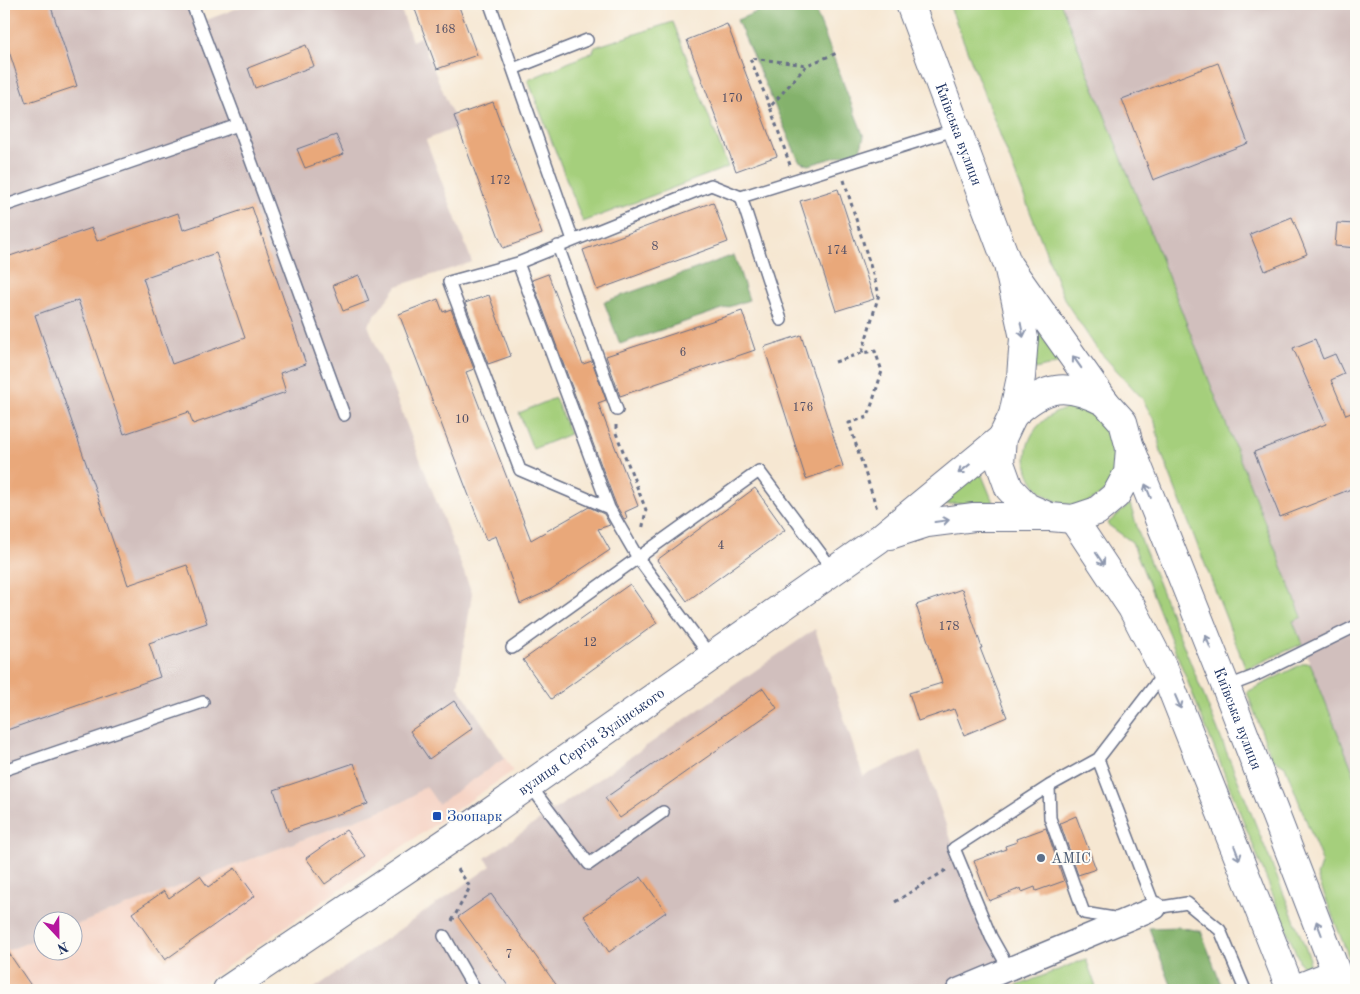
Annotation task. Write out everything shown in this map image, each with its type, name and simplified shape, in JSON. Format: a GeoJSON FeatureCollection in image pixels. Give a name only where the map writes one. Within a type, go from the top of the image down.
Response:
{"type":"FeatureCollection","features":[{"type":"Feature","properties":{"kind":"main road","name":"Київська вулиця"},"geometry":{"type":"LineString","coordinates":[[910,4],[1008,265]]}},
{"type":"Feature","properties":{"kind":"main road"},"geometry":{"type":"LineString","coordinates":[[879,539],[927,523],[974,517],[1062,518],[1097,511],[1116,495],[1128,473],[1130,448],[1123,422],[1106,402],[1008,265]]}},
{"type":"Feature","properties":{"kind":"main road"},"geometry":{"type":"LineString","coordinates":[[1008,265],[1024,338],[1021,377],[1007,426],[1000,463],[1009,488],[1027,507],[1062,518],[1132,608],[1165,672],[1292,990],[1340,982]]}},
{"type":"Feature","properties":{"kind":"main road"},"geometry":{"type":"LineString","coordinates":[[879,539],[1007,426],[1032,397],[1056,389],[1082,390],[1106,402]]}},
{"type":"Feature","properties":{"kind":"main road","name":"Київська вулиця"},"geometry":{"type":"LineString","coordinates":[[1130,448],[1226,687],[1340,982]]}},
{"type":"Feature","properties":{"kind":"main road","name":"вулиця Сергія Зулінського"},"geometry":{"type":"LineString","coordinates":[[227,990],[529,784],[879,539]]}},
{"type":"Feature","properties":{"kind":"street"},"geometry":{"type":"LineString","coordinates":[[958,990],[1155,908]]}},
{"type":"Feature","properties":{"kind":"lane"},"geometry":{"type":"LineString","coordinates":[[192,4],[344,416]]}},
{"type":"Feature","properties":{"kind":"lane"},"geometry":{"type":"LineString","coordinates":[[490,4],[573,240]]}},
{"type":"Feature","properties":{"kind":"lane"},"geometry":{"type":"LineString","coordinates":[[512,69],[587,40]]}},
{"type":"Feature","properties":{"kind":"lane"},"geometry":{"type":"LineString","coordinates":[[4,206],[238,125]]}},
{"type":"Feature","properties":{"kind":"lane"},"geometry":{"type":"LineString","coordinates":[[609,508],[520,470],[449,282],[518,263],[711,185],[741,197],[957,128]]}},
{"type":"Feature","properties":{"kind":"lane"},"geometry":{"type":"LineString","coordinates":[[741,197],[781,320]]}},
{"type":"Feature","properties":{"kind":"lane"},"geometry":{"type":"LineString","coordinates":[[558,246],[617,410]]}},
{"type":"Feature","properties":{"kind":"lane"},"geometry":{"type":"LineString","coordinates":[[518,263],[609,508],[638,558],[711,657]]}},
{"type":"Feature","properties":{"kind":"lane"},"geometry":{"type":"LineString","coordinates":[[512,648],[759,471],[833,570]]}},
{"type":"Feature","properties":{"kind":"lane"},"geometry":{"type":"LineString","coordinates":[[1226,687],[1252,677],[1356,626]]}},
{"type":"Feature","properties":{"kind":"lane"},"geometry":{"type":"LineString","coordinates":[[1009,969],[991,937],[954,848],[1049,786],[1098,759],[1165,672]]}},
{"type":"Feature","properties":{"kind":"lane"},"geometry":{"type":"LineString","coordinates":[[4,770],[203,702]]}},
{"type":"Feature","properties":{"kind":"lane"},"geometry":{"type":"LineString","coordinates":[[1098,759],[1155,908],[1186,903],[1220,930],[1245,990]]}},
{"type":"Feature","properties":{"kind":"lane"},"geometry":{"type":"LineString","coordinates":[[529,784],[589,864],[664,812]]}},
{"type":"Feature","properties":{"kind":"lane"},"geometry":{"type":"LineString","coordinates":[[1049,786],[1050,818],[1084,913],[1127,920]]}},
{"type":"Feature","properties":{"kind":"lane"},"geometry":{"type":"LineString","coordinates":[[444,936],[475,990]]}},
{"type":"Feature","properties":{"kind":"path"},"geometry":{"type":"LineString","coordinates":[[770,107],[808,65],[837,53]]}},
{"type":"Feature","properties":{"kind":"path"},"geometry":{"type":"LineString","coordinates":[[795,180],[770,107],[750,58],[808,65]]}},
{"type":"Feature","properties":{"kind":"path"},"geometry":{"type":"LineString","coordinates":[[838,166],[879,294],[862,352]]}},
{"type":"Feature","properties":{"kind":"path"},"geometry":{"type":"LineString","coordinates":[[836,362],[862,352],[875,351],[882,371],[868,417],[848,423],[877,510]]}},
{"type":"Feature","properties":{"kind":"path"},"geometry":{"type":"LineString","coordinates":[[617,410],[616,433],[646,510],[638,558]]}},
{"type":"Feature","properties":{"kind":"path"},"geometry":{"type":"LineString","coordinates":[[894,902],[959,862]]}},
{"type":"Feature","properties":{"kind":"path"},"geometry":{"type":"LineString","coordinates":[[444,936],[470,886],[456,866]]}},
{"type":"Feature","properties":{"kind":"shaded area"},"geometry":{"type":"Polygon","coordinates":[[[4,4],[192,4],[199,23],[248,4],[399,4],[412,41],[420,37],[458,127],[426,140],[472,262],[397,286],[368,325],[472,593],[458,686],[505,758],[438,804],[426,786],[403,802],[82,923],[82,912],[32,912],[32,941],[4,952],[4,4]]]}},
{"type":"Feature","properties":{"kind":"shaded area"},"geometry":{"type":"Polygon","coordinates":[[[1061,4],[1356,4],[1356,779],[1293,620],[1302,616],[1061,4]]]}},
{"type":"Feature","properties":{"kind":"shaded area"},"geometry":{"type":"Polygon","coordinates":[[[815,629],[863,776],[920,751],[954,848],[1009,969],[1014,987],[1005,990],[312,990],[491,866],[485,858],[815,629]]]}},
{"type":"Feature","properties":{"kind":"shaded area"},"geometry":{"type":"Polygon","coordinates":[[[505,758],[513,771],[193,990],[4,990],[4,952],[32,941],[32,962],[82,962],[82,923],[403,802],[426,785],[438,803],[505,758]]]}},
{"type":"Feature","properties":{"kind":"green space"},"geometry":{"type":"Polygon","coordinates":[[[776,4],[813,4],[864,137],[860,150],[809,165],[799,161],[737,20],[776,4]]]}},
{"type":"Feature","properties":{"kind":"green space"},"geometry":{"type":"Polygon","coordinates":[[[949,4],[1061,4],[1302,617],[1293,621],[1302,644],[1246,669],[1161,452],[1155,422],[1142,398],[1097,349],[1065,301],[949,4]]]}},
{"type":"Feature","properties":{"kind":"green space"},"geometry":{"type":"Polygon","coordinates":[[[673,22],[728,167],[583,222],[528,80],[593,52],[595,47],[673,22]]]}},
{"type":"Feature","properties":{"kind":"green space"},"geometry":{"type":"Polygon","coordinates":[[[734,255],[749,300],[620,344],[604,302],[734,255]]]}},
{"type":"Feature","properties":{"kind":"green space"},"geometry":{"type":"Polygon","coordinates":[[[1035,326],[1061,363],[1035,369],[1035,326]]]}},
{"type":"Feature","properties":{"kind":"green space"},"geometry":{"type":"Polygon","coordinates":[[[555,398],[570,434],[533,449],[519,413],[555,398]]]}},
{"type":"Feature","properties":{"kind":"green space"},"geometry":{"type":"Polygon","coordinates":[[[1076,407],[1103,416],[1122,438],[1118,481],[1083,505],[1064,504],[1046,495],[1034,483],[1027,468],[1026,452],[1031,436],[1041,423],[1056,412],[1076,407]]]}},
{"type":"Feature","properties":{"kind":"green space"},"geometry":{"type":"Polygon","coordinates":[[[979,468],[993,502],[927,505],[979,468]]]}},
{"type":"Feature","properties":{"kind":"green space"},"geometry":{"type":"Polygon","coordinates":[[[1130,504],[1141,540],[1310,959],[1309,964],[1304,966],[1300,963],[1132,542],[1107,524],[1130,504]]]}},
{"type":"Feature","properties":{"kind":"green space"},"geometry":{"type":"Polygon","coordinates":[[[1304,663],[1310,663],[1356,779],[1356,976],[1317,876],[1322,861],[1285,766],[1271,757],[1247,692],[1304,663]]]}},
{"type":"Feature","properties":{"kind":"green space"},"geometry":{"type":"Polygon","coordinates":[[[1178,927],[1201,931],[1223,990],[1173,990],[1149,928],[1178,927]]]}},
{"type":"Feature","properties":{"kind":"green space"},"geometry":{"type":"Polygon","coordinates":[[[1086,959],[1097,990],[1005,990],[1014,987],[1086,959]]]}},
{"type":"Feature","properties":{"kind":"building"},"geometry":{"type":"Polygon","coordinates":[[[4,4],[50,4],[77,86],[26,103],[4,36],[4,4]]]}},
{"type":"Feature","properties":{"kind":"building"},"geometry":{"type":"Polygon","coordinates":[[[413,4],[458,4],[477,55],[437,69],[413,4]]]}},
{"type":"Feature","properties":{"kind":"building"},"geometry":{"type":"Polygon","coordinates":[[[727,24],[777,156],[736,171],[687,40],[727,24]]]}},
{"type":"Feature","properties":{"kind":"building"},"geometry":{"type":"Polygon","coordinates":[[[306,45],[314,66],[255,88],[248,68],[306,45]]]}},
{"type":"Feature","properties":{"kind":"building"},"geometry":{"type":"Polygon","coordinates":[[[1218,63],[1248,143],[1153,180],[1122,99],[1218,63]]]}},
{"type":"Feature","properties":{"kind":"building"},"geometry":{"type":"Polygon","coordinates":[[[493,102],[542,234],[503,248],[454,116],[493,102]]]}},
{"type":"Feature","properties":{"kind":"building"},"geometry":{"type":"Polygon","coordinates":[[[336,135],[344,154],[305,168],[297,149],[336,135]]]}},
{"type":"Feature","properties":{"kind":"building"},"geometry":{"type":"Polygon","coordinates":[[[838,189],[874,299],[836,311],[800,201],[838,189]]]}},
{"type":"Feature","properties":{"kind":"building"},"geometry":{"type":"Polygon","coordinates":[[[713,202],[728,242],[597,290],[583,250],[713,202]]]}},
{"type":"Feature","properties":{"kind":"building"},"geometry":{"type":"Polygon","coordinates":[[[252,207],[306,364],[280,373],[286,392],[193,424],[189,412],[124,434],[78,300],[35,315],[128,585],[187,565],[207,623],[149,643],[160,677],[4,731],[4,258],[92,228],[97,241],[178,213],[183,230],[252,207]],[[216,253],[143,278],[172,364],[245,338],[216,253]]]}},
{"type":"Feature","properties":{"kind":"building"},"geometry":{"type":"Polygon","coordinates":[[[1292,217],[1307,254],[1265,271],[1250,234],[1292,217]]]}},
{"type":"Feature","properties":{"kind":"building"},"geometry":{"type":"Polygon","coordinates":[[[1337,223],[1356,224],[1356,248],[1335,246],[1337,223]]]}},
{"type":"Feature","properties":{"kind":"building"},"geometry":{"type":"Polygon","coordinates":[[[548,274],[583,364],[592,361],[606,400],[598,403],[638,506],[625,512],[627,518],[624,519],[616,505],[532,280],[548,274]]]}},
{"type":"Feature","properties":{"kind":"building"},"geometry":{"type":"Polygon","coordinates":[[[359,275],[369,301],[343,311],[333,285],[359,275]]]}},
{"type":"Feature","properties":{"kind":"building"},"geometry":{"type":"Polygon","coordinates":[[[489,295],[511,356],[488,364],[465,303],[489,295]]]}},
{"type":"Feature","properties":{"kind":"building"},"geometry":{"type":"Polygon","coordinates":[[[438,299],[443,312],[451,309],[474,369],[466,372],[531,540],[589,507],[604,514],[610,525],[598,529],[610,550],[550,590],[520,604],[496,536],[486,540],[399,314],[438,299]]]}},
{"type":"Feature","properties":{"kind":"building"},"geometry":{"type":"Polygon","coordinates":[[[742,311],[755,350],[620,396],[606,356],[742,311]]]}},
{"type":"Feature","properties":{"kind":"building"},"geometry":{"type":"Polygon","coordinates":[[[801,335],[843,466],[806,479],[764,347],[801,335]]]}},
{"type":"Feature","properties":{"kind":"building"},"geometry":{"type":"Polygon","coordinates":[[[1315,339],[1323,359],[1335,354],[1344,374],[1331,380],[1346,415],[1356,411],[1356,487],[1280,517],[1254,452],[1326,424],[1293,348],[1315,339]]]}},
{"type":"Feature","properties":{"kind":"building"},"geometry":{"type":"Polygon","coordinates":[[[755,488],[785,530],[687,601],[657,560],[755,488]]]}},
{"type":"Feature","properties":{"kind":"building"},"geometry":{"type":"Polygon","coordinates":[[[630,584],[657,623],[551,699],[523,660],[630,584]]]}},
{"type":"Feature","properties":{"kind":"building"},"geometry":{"type":"Polygon","coordinates":[[[962,589],[982,648],[980,648],[1007,717],[964,735],[954,709],[918,721],[909,693],[942,683],[916,605],[962,589]]]}},
{"type":"Feature","properties":{"kind":"building"},"geometry":{"type":"Polygon","coordinates":[[[763,688],[777,708],[620,818],[605,798],[763,688]]]}},
{"type":"Feature","properties":{"kind":"building"},"geometry":{"type":"Polygon","coordinates":[[[454,701],[473,728],[429,759],[410,731],[454,701]]]}},
{"type":"Feature","properties":{"kind":"building"},"geometry":{"type":"Polygon","coordinates":[[[354,763],[368,804],[288,831],[274,790],[354,763]]]}},
{"type":"Feature","properties":{"kind":"building"},"geometry":{"type":"Polygon","coordinates":[[[1076,816],[1096,869],[1078,875],[1060,823],[1076,816]]]}},
{"type":"Feature","properties":{"kind":"building"},"geometry":{"type":"Polygon","coordinates":[[[1046,828],[1064,881],[1036,891],[1035,887],[1022,892],[1021,888],[989,901],[974,861],[1006,849],[1005,846],[1017,842],[1016,839],[1046,828]]]}},
{"type":"Feature","properties":{"kind":"building"},"geometry":{"type":"Polygon","coordinates":[[[346,830],[365,856],[325,884],[306,858],[346,830]]]}},
{"type":"Feature","properties":{"kind":"building"},"geometry":{"type":"Polygon","coordinates":[[[235,868],[255,896],[165,960],[132,913],[164,891],[169,898],[200,876],[208,887],[235,868]]]}},
{"type":"Feature","properties":{"kind":"building"},"geometry":{"type":"Polygon","coordinates":[[[641,877],[666,912],[609,952],[584,916],[641,877]]]}},
{"type":"Feature","properties":{"kind":"building"},"geometry":{"type":"Polygon","coordinates":[[[491,894],[560,990],[511,990],[458,917],[491,894]]]}},
{"type":"Feature","properties":{"kind":"building"},"geometry":{"type":"Polygon","coordinates":[[[4,946],[34,990],[4,990],[4,946]]]}},
{"type":"Feature","properties":{"kind":"place","name":"Зоопарк"},"geometry":{"type":"Point","coordinates":[437,816]}},
{"type":"Feature","properties":{"kind":"place","name":"АМІС"},"geometry":{"type":"Point","coordinates":[1041,858]}}]}
